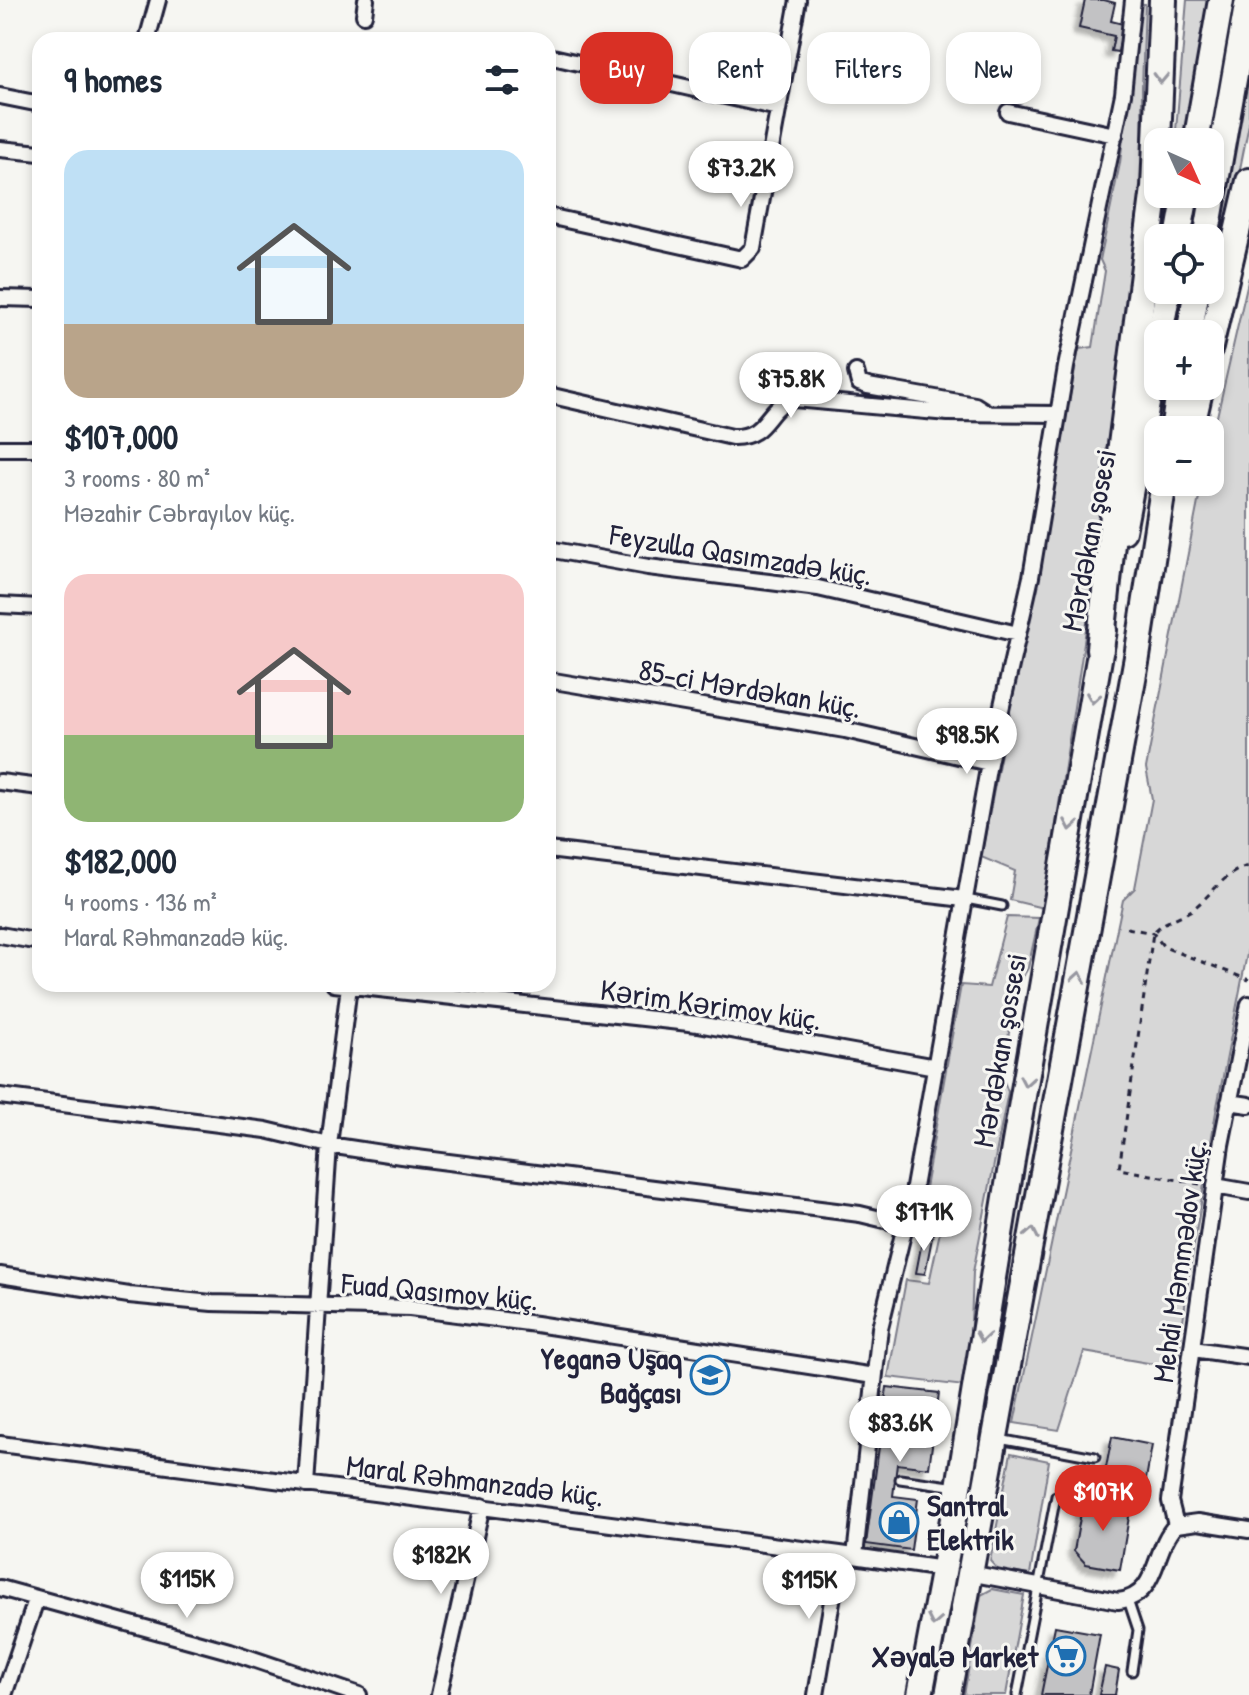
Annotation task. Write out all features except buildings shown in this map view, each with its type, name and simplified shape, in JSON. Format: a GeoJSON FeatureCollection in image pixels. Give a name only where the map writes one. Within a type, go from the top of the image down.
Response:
{"type":"FeatureCollection","features":[{"type":"Feature","properties":{"kind":"highway"},"geometry":{"type":"LineString","coordinates":[[1100,649],[1118,476],[1155,188],[1163,0]]}},
{"type":"Feature","properties":{"kind":"main road"},"geometry":{"type":"LineString","coordinates":[[1198,128],[1221,0]]}},
{"type":"Feature","properties":{"kind":"main road"},"geometry":{"type":"LineString","coordinates":[[1208,224],[1248,0]]}},
{"type":"Feature","properties":{"kind":"main road"},"geometry":{"type":"LineString","coordinates":[[1216,320],[1249,181]]}},
{"type":"Feature","properties":{"kind":"main road","name":"Mərdəkan şosesi"},"geometry":{"type":"LineString","coordinates":[[1085,748],[1100,649],[1148,400]]}},
{"type":"Feature","properties":{"kind":"main road"},"geometry":{"type":"LineString","coordinates":[[948,1695],[1120,754],[1162,496]]}},
{"type":"Feature","properties":{"kind":"main road"},"geometry":{"type":"LineString","coordinates":[[1137,657],[1175,496]]}},
{"type":"Feature","properties":{"kind":"main road","name":"Mərdəkan şossesi"},"geometry":{"type":"LineString","coordinates":[[920,1695],[959,1487],[1014,1148],[1085,748]]}},
{"type":"Feature","properties":{"kind":"street"},"geometry":{"type":"LineString","coordinates":[[149,32],[158,0]]}},
{"type":"Feature","properties":{"kind":"street"},"geometry":{"type":"LineString","coordinates":[[364,15],[366,0]]}},
{"type":"Feature","properties":{"kind":"street"},"geometry":{"type":"LineString","coordinates":[[556,218],[742,259],[753,248],[798,0]]}},
{"type":"Feature","properties":{"kind":"street"},"geometry":{"type":"LineString","coordinates":[[816,1695],[847,1555],[880,1328],[906,1225],[989,763],[1031,577],[1057,414],[1123,94],[1133,0]]}},
{"type":"Feature","properties":{"kind":"street"},"geometry":{"type":"LineString","coordinates":[[556,58],[778,108]]}},
{"type":"Feature","properties":{"kind":"street"},"geometry":{"type":"LineString","coordinates":[[0,96],[32,102]]}},
{"type":"Feature","properties":{"kind":"street"},"geometry":{"type":"LineString","coordinates":[[1008,112],[1115,135]]}},
{"type":"Feature","properties":{"kind":"street"},"geometry":{"type":"LineString","coordinates":[[0,149],[32,152]]}},
{"type":"Feature","properties":{"kind":"street"},"geometry":{"type":"LineString","coordinates":[[0,298],[32,299]]}},
{"type":"Feature","properties":{"kind":"street"},"geometry":{"type":"LineString","coordinates":[[856,372],[859,383],[868,386],[975,405],[987,414]]}},
{"type":"Feature","properties":{"kind":"street"},"geometry":{"type":"LineString","coordinates":[[556,397],[732,437],[755,434],[777,407],[786,400],[795,399],[948,413],[1057,414]]}},
{"type":"Feature","properties":{"kind":"street"},"geometry":{"type":"LineString","coordinates":[[0,448],[32,448]]}},
{"type":"Feature","properties":{"kind":"street","name":"Feyzulla Qasımzadə küç."},"geometry":{"type":"LineString","coordinates":[[556,550],[648,567],[818,588],[1018,634]]}},
{"type":"Feature","properties":{"kind":"street"},"geometry":{"type":"LineString","coordinates":[[0,605],[32,607]]}},
{"type":"Feature","properties":{"kind":"street","name":"85-ci Mərdəkan küç."},"geometry":{"type":"LineString","coordinates":[[556,681],[845,730],[989,763]]}},
{"type":"Feature","properties":{"kind":"street"},"geometry":{"type":"LineString","coordinates":[[0,782],[32,786]]}},
{"type":"Feature","properties":{"kind":"street"},"geometry":{"type":"LineString","coordinates":[[556,851],[964,899]]}},
{"type":"Feature","properties":{"kind":"street"},"geometry":{"type":"LineString","coordinates":[[0,935],[32,941]]}},
{"type":"Feature","properties":{"kind":"street"},"geometry":{"type":"LineString","coordinates":[[306,1485],[340,992]]}},
{"type":"Feature","properties":{"kind":"street","name":"Kərim Kərimov küç."},"geometry":{"type":"LineString","coordinates":[[405,992],[698,1024],[936,1067]]}},
{"type":"Feature","properties":{"kind":"street","name":"Mehdi Məmmədov küç."},"geometry":{"type":"LineString","coordinates":[[1176,1525],[1170,1501],[1215,1186],[1249,1004]]}},
{"type":"Feature","properties":{"kind":"street"},"geometry":{"type":"LineString","coordinates":[[0,1096],[266,1130],[329,1145],[860,1214],[906,1225]]}},
{"type":"Feature","properties":{"kind":"street"},"geometry":{"type":"LineString","coordinates":[[1229,1102],[1249,1105]]}},
{"type":"Feature","properties":{"kind":"street"},"geometry":{"type":"LineString","coordinates":[[1215,1186],[1249,1192]]}},
{"type":"Feature","properties":{"kind":"street","name":"Fuad Qasımov küç."},"geometry":{"type":"LineString","coordinates":[[0,1275],[143,1296],[261,1306],[410,1308],[536,1324],[874,1376]]}},
{"type":"Feature","properties":{"kind":"street"},"geometry":{"type":"LineString","coordinates":[[1193,1349],[1249,1357]]}},
{"type":"Feature","properties":{"kind":"street","name":"Maral Rəhmanzadə küç."},"geometry":{"type":"LineString","coordinates":[[0,1444],[943,1569]]}},
{"type":"Feature","properties":{"kind":"street"},"geometry":{"type":"LineString","coordinates":[[439,1695],[482,1506]]}},
{"type":"Feature","properties":{"kind":"street"},"geometry":{"type":"LineString","coordinates":[[969,1573],[1118,1601],[1128,1600],[1145,1589],[1163,1544],[1176,1525],[1198,1522],[1249,1530]]}},
{"type":"Feature","properties":{"kind":"street"},"geometry":{"type":"LineString","coordinates":[[0,1588],[229,1651],[359,1695]]}},
{"type":"Feature","properties":{"kind":"street"},"geometry":{"type":"LineString","coordinates":[[4,1695],[36,1600]]}},
{"type":"Feature","properties":{"kind":"lane"},"geometry":{"type":"LineString","coordinates":[[964,899],[1002,906]]}},
{"type":"Feature","properties":{"kind":"lane"},"geometry":{"type":"LineString","coordinates":[[993,1438],[1095,1457]]}},
{"type":"Feature","properties":{"kind":"lane"},"geometry":{"type":"LineString","coordinates":[[900,1479],[959,1487]]}},
{"type":"Feature","properties":{"kind":"lane"},"geometry":{"type":"LineString","coordinates":[[1017,1695],[1056,1496]]}},
{"type":"Feature","properties":{"kind":"lane"},"geometry":{"type":"LineString","coordinates":[[1128,1600],[1138,1630],[1132,1671]]}},
{"type":"Feature","properties":{"kind":"path"},"geometry":{"type":"LineString","coordinates":[[1215,1186],[1119,1169],[1153,933],[1161,923],[1189,911],[1209,896],[1224,879],[1249,866]]}},
{"type":"Feature","properties":{"kind":"path"},"geometry":{"type":"LineString","coordinates":[[1127,928],[1153,933],[1164,947],[1249,980]]}},
{"type":"Feature","properties":{"kind":"shaded area"},"geometry":{"type":"Polygon","coordinates":[[[1187,0],[1214,0],[1191,128],[1176,128],[1187,0]]]}},
{"type":"Feature","properties":{"kind":"shaded area"},"geometry":{"type":"Polygon","coordinates":[[[1139,4],[1145,4],[1143,187],[1116,435],[1043,908],[1010,900],[1015,871],[981,857],[1079,349],[1093,347],[1105,271],[1100,260],[1120,163],[1139,4]]]}},
{"type":"Feature","properties":{"kind":"shaded area"},"geometry":{"type":"Polygon","coordinates":[[[1249,65],[1249,124],[1224,249],[1224,224],[1220,224],[1249,65]]]}},
{"type":"Feature","properties":{"kind":"shaded area"},"geometry":{"type":"Polygon","coordinates":[[[1249,277],[1249,944],[1216,1112],[1177,1368],[1084,1352],[1059,1430],[1014,1423],[1123,900],[1135,888],[1152,799],[1146,768],[1199,496],[1224,496],[1224,416],[1217,416],[1221,400],[1224,400],[1224,386],[1249,277]]]}},
{"type":"Feature","properties":{"kind":"shaded area"},"geometry":{"type":"Polygon","coordinates":[[[1205,304],[1213,304],[1206,320],[1203,320],[1205,304]]]}},
{"type":"Feature","properties":{"kind":"shaded area"},"geometry":{"type":"Polygon","coordinates":[[[1007,917],[1039,918],[1028,968],[1016,989],[1002,1076],[1008,1092],[973,1272],[964,1386],[888,1377],[906,1280],[929,1283],[941,1227],[919,1222],[961,985],[989,987],[1007,917]]]}},
{"type":"Feature","properties":{"kind":"shaded area"},"geometry":{"type":"Polygon","coordinates":[[[1011,1453],[1049,1461],[1030,1575],[999,1571],[990,1561],[1011,1453]]]}},
{"type":"Feature","properties":{"kind":"shaded area"},"geometry":{"type":"Polygon","coordinates":[[[992,1589],[1024,1595],[1006,1695],[964,1695],[981,1595],[992,1589]]]}},
{"type":"Feature","properties":{"kind":"place","name":"Yeganə Uşaq Bağçası"},"geometry":{"type":"Point","coordinates":[710,1375]}},
{"type":"Feature","properties":{"kind":"place","name":"Santral Elektrik"},"geometry":{"type":"Point","coordinates":[899,1522]}},
{"type":"Feature","properties":{"kind":"place","name":"Xəyalə Market"},"geometry":{"type":"Point","coordinates":[1066,1656]}}]}
